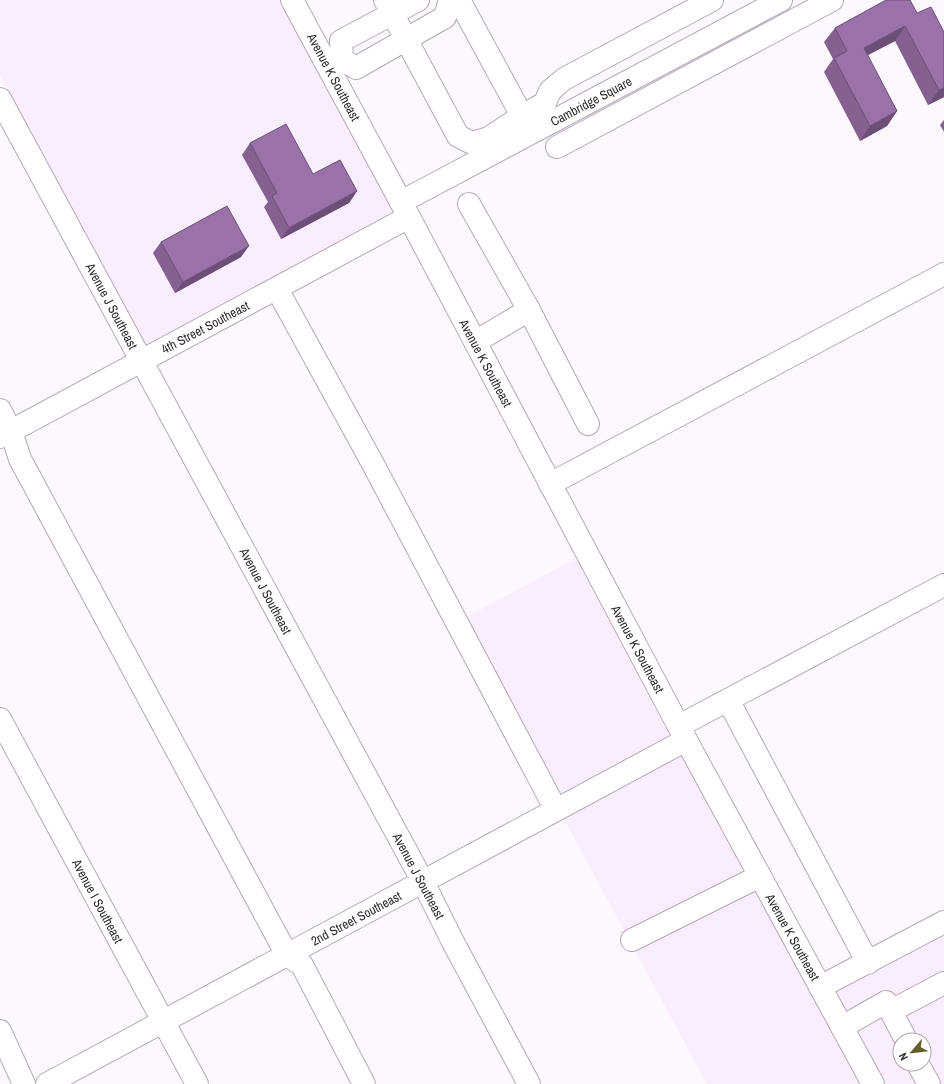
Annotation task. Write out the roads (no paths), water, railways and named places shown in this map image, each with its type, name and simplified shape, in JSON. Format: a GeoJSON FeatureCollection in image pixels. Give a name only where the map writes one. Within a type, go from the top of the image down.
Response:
{"type":"FeatureCollection","features":[{"type":"Feature","properties":{"kind":"street","name":"Avenue K Southeast"},"geometry":{"type":"LineString","coordinates":[[292,0],[335,63],[405,210],[682,733],[873,1084]]}},
{"type":"Feature","properties":{"kind":"street"},"geometry":{"type":"LineString","coordinates":[[418,0],[389,7],[341,41],[335,63],[356,68],[445,17],[450,0]]}},
{"type":"Feature","properties":{"kind":"street"},"geometry":{"type":"LineString","coordinates":[[459,0],[522,116]]}},
{"type":"Feature","properties":{"kind":"street"},"geometry":{"type":"LineString","coordinates":[[389,7],[458,136],[472,143],[489,138],[545,103],[550,91],[564,79],[712,0]]}},
{"type":"Feature","properties":{"kind":"street","name":"Cambridge Square"},"geometry":{"type":"LineString","coordinates":[[405,210],[781,0]]}},
{"type":"Feature","properties":{"kind":"street"},"geometry":{"type":"LineString","coordinates":[[557,147],[832,0]]}},
{"type":"Feature","properties":{"kind":"street","name":"Avenue J Southeast"},"geometry":{"type":"LineString","coordinates":[[0,99],[423,882],[453,942],[529,1084]]}},
{"type":"Feature","properties":{"kind":"street"},"geometry":{"type":"LineString","coordinates":[[469,204],[529,310],[588,424]]}},
{"type":"Feature","properties":{"kind":"street","name":"4th Street Southeast"},"geometry":{"type":"LineString","coordinates":[[5,434],[277,289],[405,210]]}},
{"type":"Feature","properties":{"kind":"street"},"geometry":{"type":"LineString","coordinates":[[550,484],[944,274]]}},
{"type":"Feature","properties":{"kind":"street"},"geometry":{"type":"LineString","coordinates":[[277,289],[373,464],[556,810]]}},
{"type":"Feature","properties":{"kind":"street"},"geometry":{"type":"LineString","coordinates":[[475,342],[529,310]]}},
{"type":"Feature","properties":{"kind":"street"},"geometry":{"type":"LineString","coordinates":[[0,410],[5,434],[20,459],[288,955],[302,965],[364,1084]]}},
{"type":"Feature","properties":{"kind":"street"},"geometry":{"type":"LineString","coordinates":[[682,733],[728,700],[944,585]]}},
{"type":"Feature","properties":{"kind":"street"},"geometry":{"type":"LineString","coordinates":[[728,700],[868,963]]}},
{"type":"Feature","properties":{"kind":"street","name":"Avenue I Southeast"},"geometry":{"type":"LineString","coordinates":[[0,719],[196,1084]]}},
{"type":"Feature","properties":{"kind":"street","name":"2nd Street Southeast"},"geometry":{"type":"LineString","coordinates":[[47,1084],[556,810],[682,733]]}},
{"type":"Feature","properties":{"kind":"street"},"geometry":{"type":"LineString","coordinates":[[632,940],[760,876]]}},
{"type":"Feature","properties":{"kind":"street"},"geometry":{"type":"LineString","coordinates":[[820,987],[944,922]]}},
{"type":"Feature","properties":{"kind":"street"},"geometry":{"type":"LineString","coordinates":[[891,1012],[944,983]]}},
{"type":"Feature","properties":{"kind":"street"},"geometry":{"type":"LineString","coordinates":[[842,1027],[886,1002],[902,1032]]}},
{"type":"Feature","properties":{"kind":"street"},"geometry":{"type":"LineString","coordinates":[[0,1031],[24,1084]]}},
{"type":"Feature","properties":{"kind":"street"},"geometry":{"type":"LineString","coordinates":[[922,1072],[928,1084]]}}]}
